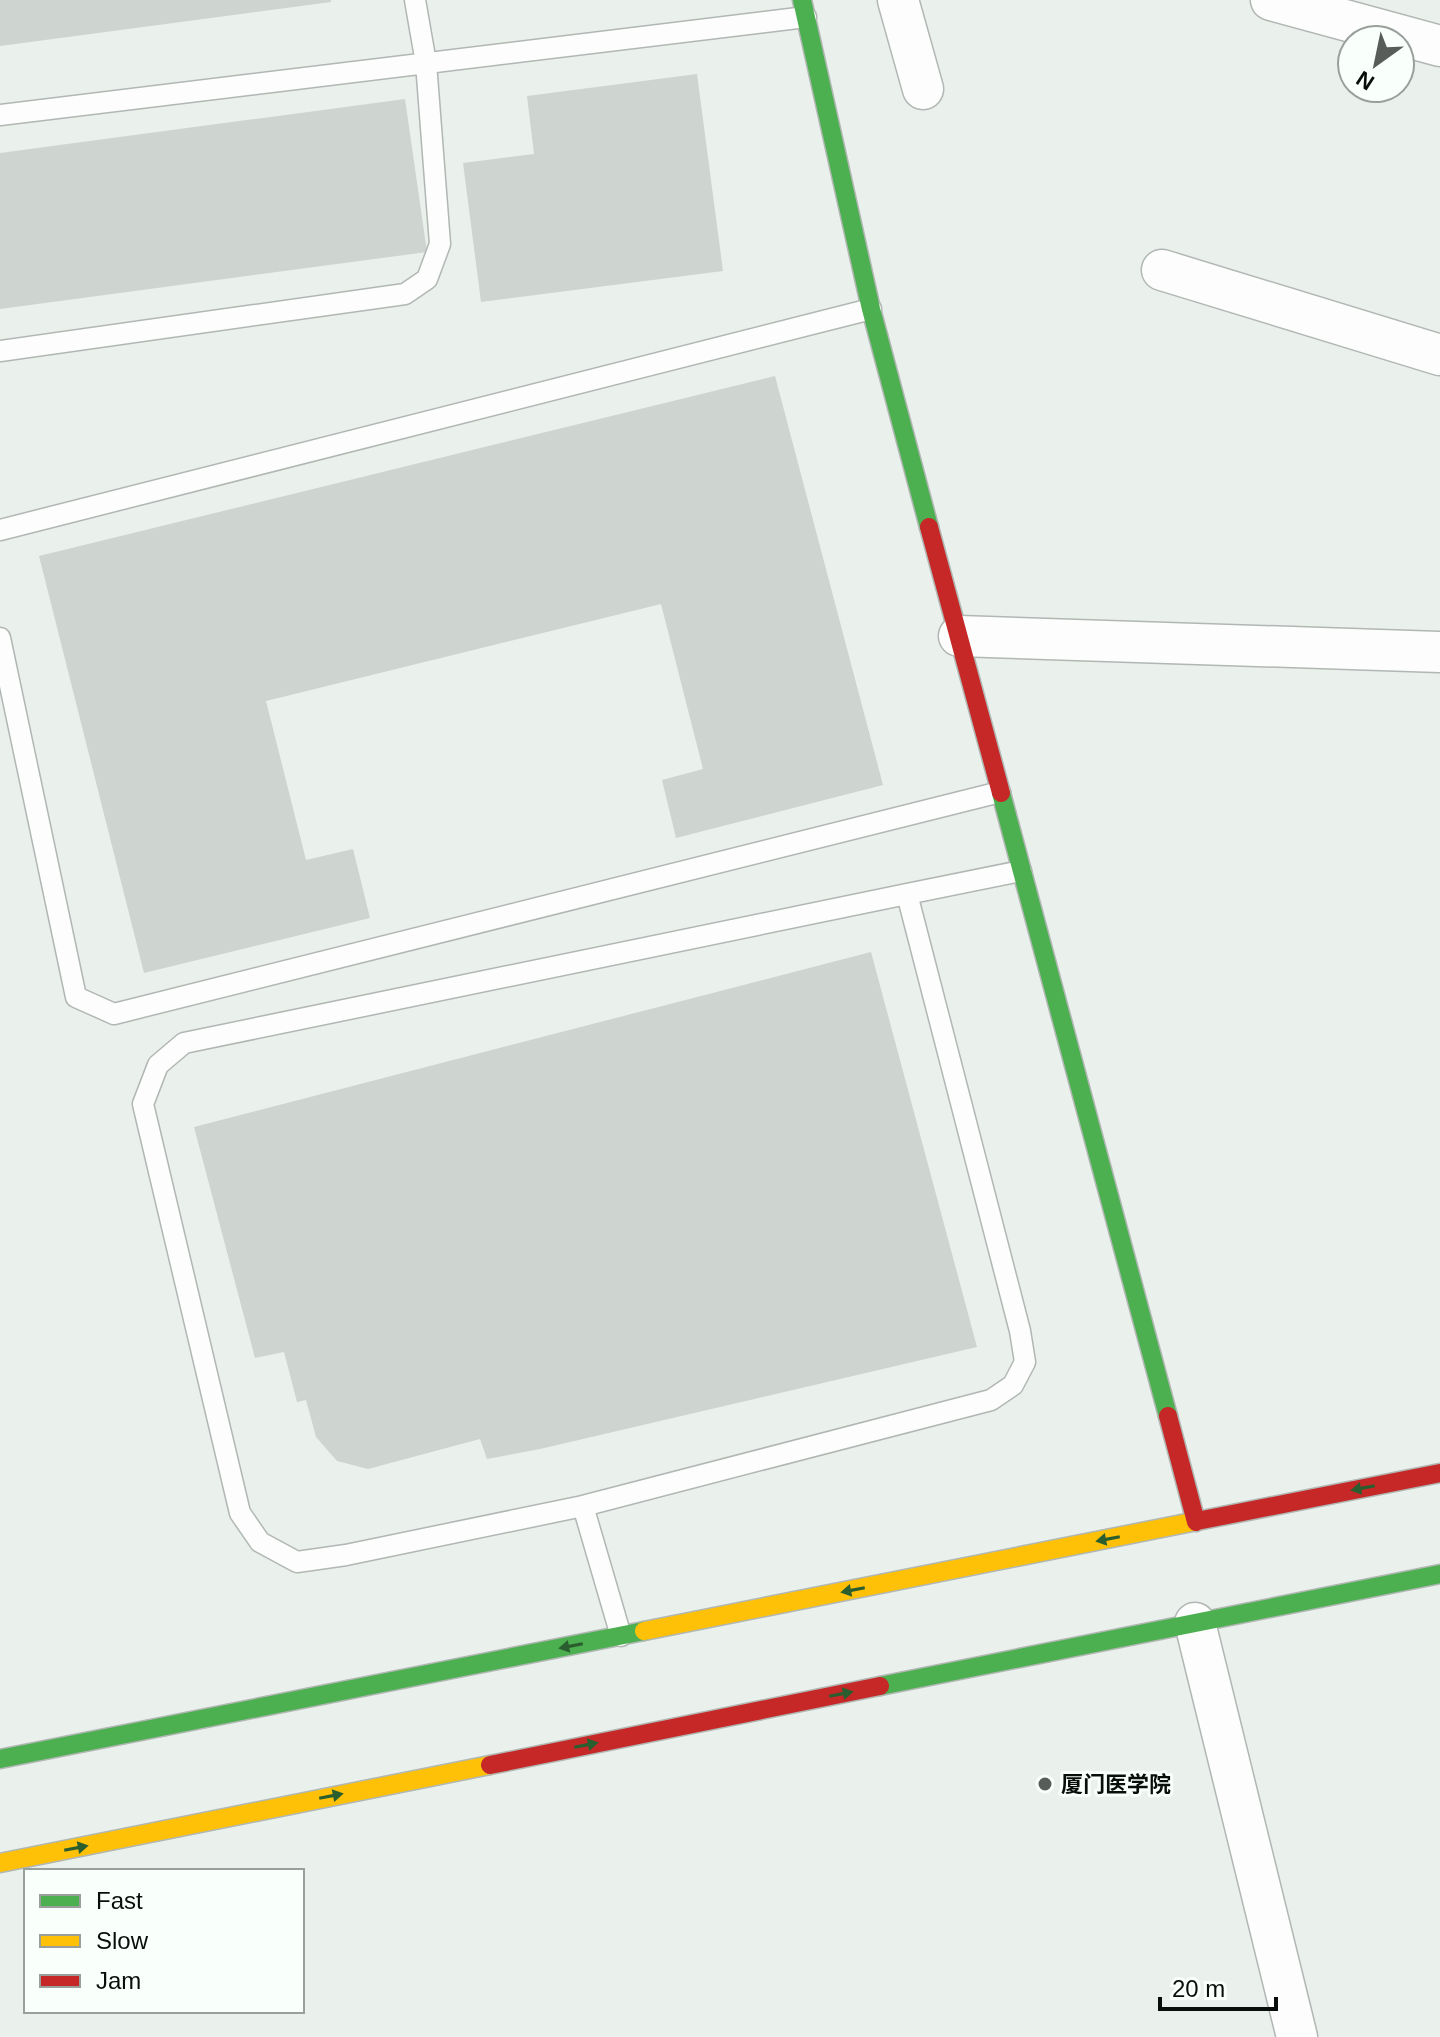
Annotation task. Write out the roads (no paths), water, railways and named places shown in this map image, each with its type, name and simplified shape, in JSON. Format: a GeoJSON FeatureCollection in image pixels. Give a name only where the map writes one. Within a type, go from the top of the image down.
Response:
{"type":"FeatureCollection","features":[{"type":"Feature","properties":{"kind":"street"},"geometry":{"type":"LineString","coordinates":[[898,0],[923,89]]}},
{"type":"Feature","properties":{"kind":"street"},"geometry":{"type":"LineString","coordinates":[[1271,0],[1440,46]]}},
{"type":"Feature","properties":{"kind":"street"},"geometry":{"type":"LineString","coordinates":[[804,8],[871,309],[1196,1522]]}},
{"type":"Feature","properties":{"kind":"street"},"geometry":{"type":"LineString","coordinates":[[1162,270],[1440,355]]}},
{"type":"Feature","properties":{"kind":"street"},"geometry":{"type":"LineString","coordinates":[[959,636],[1440,652]]}},
{"type":"Feature","properties":{"kind":"street"},"geometry":{"type":"LineString","coordinates":[[0,1759],[1440,1473]]}},
{"type":"Feature","properties":{"kind":"street"},"geometry":{"type":"LineString","coordinates":[[0,1863],[1440,1574]]}},
{"type":"Feature","properties":{"kind":"street"},"geometry":{"type":"LineString","coordinates":[[1195,1623],[1297,2037]]}},
{"type":"Feature","properties":{"kind":"lane"},"geometry":{"type":"LineString","coordinates":[[0,351],[405,294],[427,279],[440,244],[426,63],[415,0]]}},
{"type":"Feature","properties":{"kind":"lane"},"geometry":{"type":"LineString","coordinates":[[0,115],[426,63],[804,8]]}},
{"type":"Feature","properties":{"kind":"lane"},"geometry":{"type":"LineString","coordinates":[[0,530],[871,309]]}},
{"type":"Feature","properties":{"kind":"lane"},"geometry":{"type":"LineString","coordinates":[[0,638],[76,997],[114,1014],[1000,792]]}},
{"type":"Feature","properties":{"kind":"lane"},"geometry":{"type":"LineString","coordinates":[[907,894],[1020,1331],[1025,1362],[1013,1385],[991,1400],[583,1506],[346,1555],[297,1562],[260,1542],[240,1513],[143,1104],[158,1065],[184,1043],[907,894],[1021,871]]}},
{"type":"Feature","properties":{"kind":"lane"},"geometry":{"type":"LineString","coordinates":[[583,1506],[621,1636]]}},
{"type":"Feature","properties":{"kind":"place","name":"厦门医学院"},"geometry":{"type":"Point","coordinates":[1045,1784]}}]}
